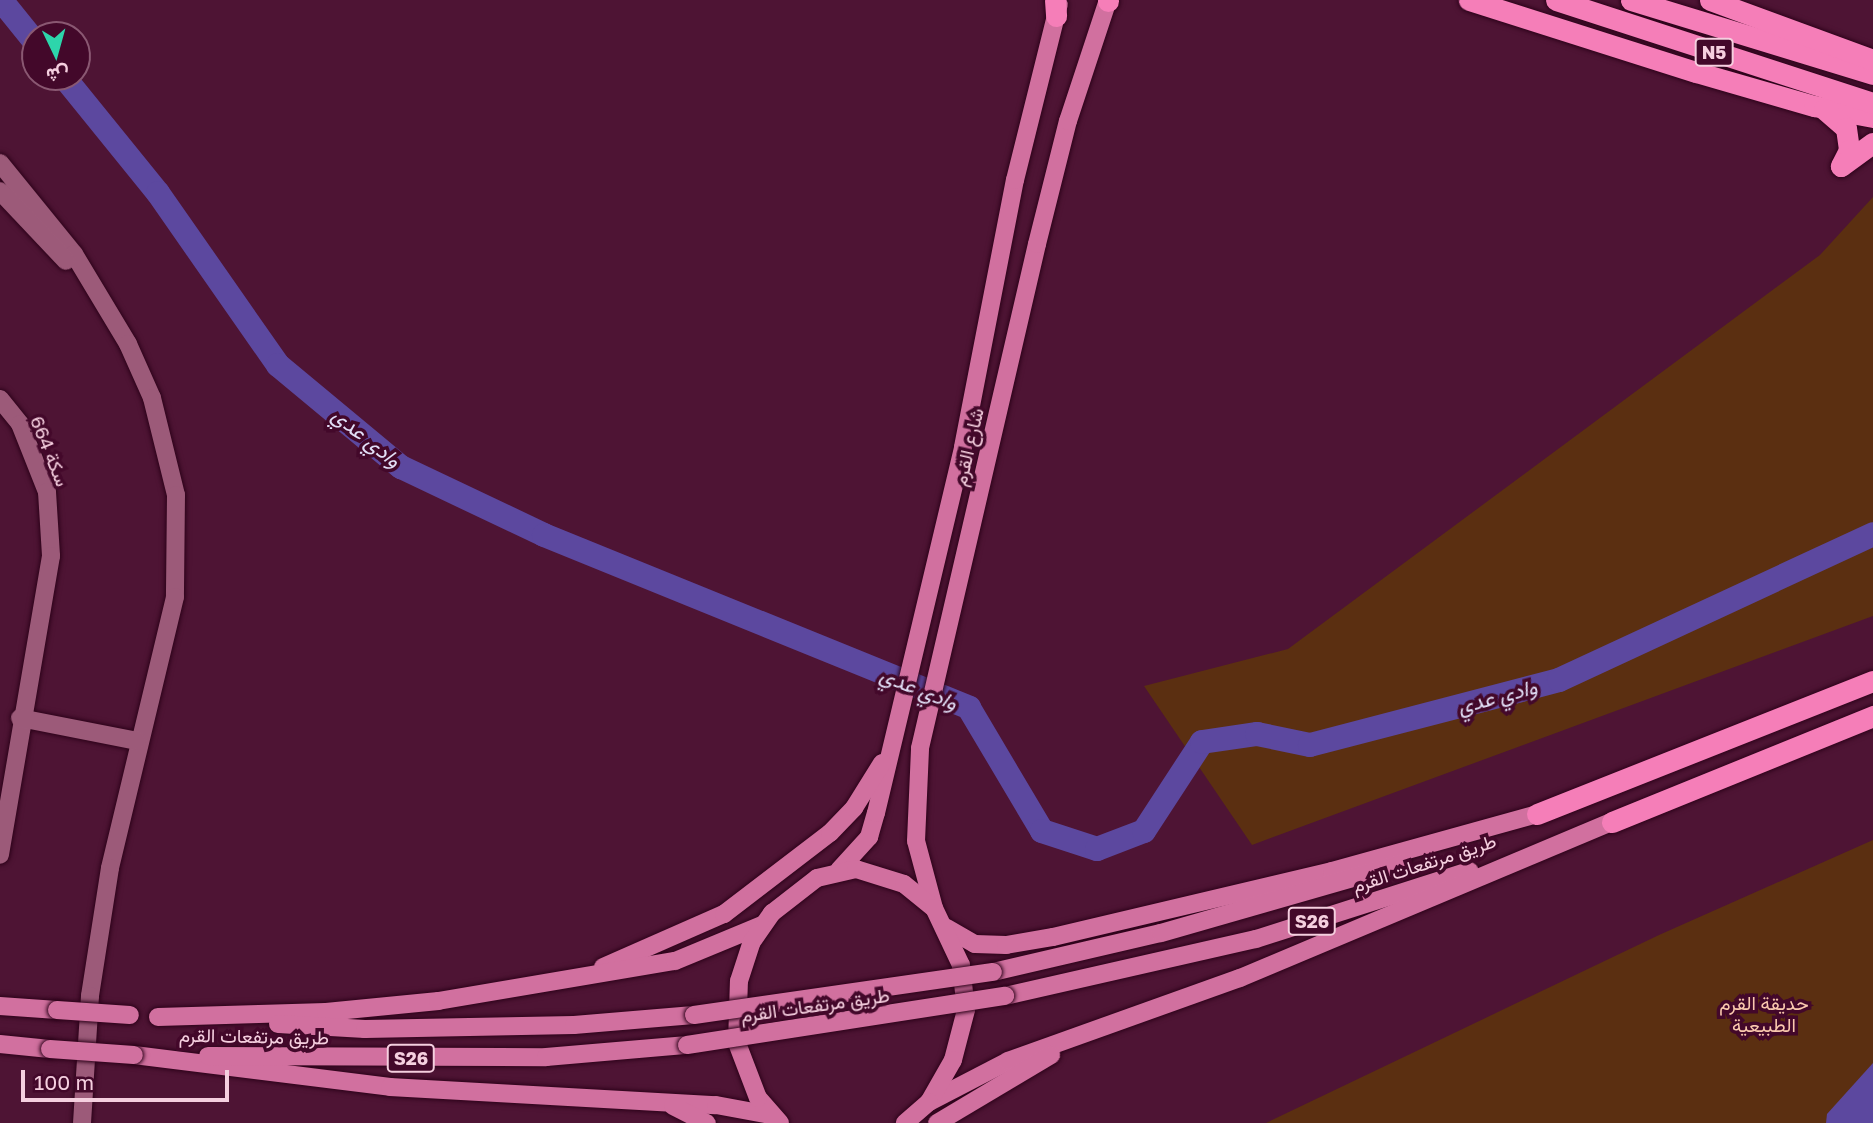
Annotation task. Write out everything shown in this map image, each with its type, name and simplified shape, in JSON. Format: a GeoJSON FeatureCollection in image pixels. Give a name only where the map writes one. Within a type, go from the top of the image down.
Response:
{"type":"FeatureCollection","features":[{"type":"Feature","properties":{"kind":"highway"},"geometry":{"type":"LineString","coordinates":[[1469,0],[1819,107],[1873,117]]}},
{"type":"Feature","properties":{"kind":"highway","name":"N5"},"geometry":{"type":"LineString","coordinates":[[1556,0],[1873,103]]}},
{"type":"Feature","properties":{"kind":"highway","name":"N5"},"geometry":{"type":"LineString","coordinates":[[1631,0],[1873,74]]}},
{"type":"Feature","properties":{"kind":"highway"},"geometry":{"type":"LineString","coordinates":[[1710,0],[1873,61]]}},
{"type":"Feature","properties":{"kind":"highway"},"geometry":{"type":"LineString","coordinates":[[1819,107],[1846,128],[1849,150],[1841,166],[1873,143]]}},
{"type":"Feature","properties":{"kind":"highway","name":"S26"},"geometry":{"type":"LineString","coordinates":[[1537,814],[1873,681]]}},
{"type":"Feature","properties":{"kind":"highway","name":"S26"},"geometry":{"type":"LineString","coordinates":[[1612,822],[1873,716]]}},
{"type":"Feature","properties":{"kind":"main road","name":"شارع القرم"},"geometry":{"type":"LineString","coordinates":[[934,908],[916,841],[920,748],[1068,121],[1108,0]]}},
{"type":"Feature","properties":{"kind":"main road","name":"شارع القرم"},"geometry":{"type":"LineString","coordinates":[[839,870],[869,837],[938,554],[1014,180],[1057,5]]}},
{"type":"Feature","properties":{"kind":"main road"},"geometry":{"type":"LineString","coordinates":[[550,983],[641,955],[724,914],[830,833],[854,808],[893,741]]}},
{"type":"Feature","properties":{"kind":"main road"},"geometry":{"type":"LineString","coordinates":[[947,928],[975,944],[1006,945],[1053,937],[1332,871],[1537,814]]}},
{"type":"Feature","properties":{"kind":"main road","name":"طريق مرتفعات القرم"},"geometry":{"type":"LineString","coordinates":[[0,1006],[365,1029],[574,1025],[694,1015],[993,972],[1161,933],[1377,873],[1537,814]]}},
{"type":"Feature","properties":{"kind":"main road"},"geometry":{"type":"LineString","coordinates":[[905,1123],[929,1102],[1008,1061],[1240,978],[1612,822]]}},
{"type":"Feature","properties":{"kind":"main road","name":"طريق مرتفعات القرم"},"geometry":{"type":"LineString","coordinates":[[0,1044],[134,1055],[546,1057],[687,1045],[1005,996],[1256,939],[1612,822]]}},
{"type":"Feature","properties":{"kind":"main road"},"geometry":{"type":"LineString","coordinates":[[775,1119],[748,1079],[735,1023],[739,981],[751,943],[764,924],[804,886],[839,870],[872,871],[889,877],[934,908],[947,928],[961,965],[966,1010],[953,1060],[929,1102]]}},
{"type":"Feature","properties":{"kind":"main road"},"geometry":{"type":"LineString","coordinates":[[158,1017],[326,1012],[438,1002],[675,961],[764,924]]}},
{"type":"Feature","properties":{"kind":"main road"},"geometry":{"type":"LineString","coordinates":[[937,1123],[993,1086],[1102,1029]]}},
{"type":"Feature","properties":{"kind":"main road"},"geometry":{"type":"LineString","coordinates":[[134,1055],[390,1087],[735,1107],[775,1119]]}},
{"type":"Feature","properties":{"kind":"main road"},"geometry":{"type":"LineString","coordinates":[[667,1103],[707,1123]]}},
{"type":"Feature","properties":{"kind":"street"},"geometry":{"type":"LineString","coordinates":[[3,179],[85,276],[128,344],[152,398],[176,495],[175,597],[138,741],[90,996],[82,1123]]}},
{"type":"Feature","properties":{"kind":"street","name":"سكة 664"},"geometry":{"type":"LineString","coordinates":[[0,399],[20,425],[47,492],[51,556],[20,718],[0,855]]}},
{"type":"Feature","properties":{"kind":"street"},"geometry":{"type":"LineString","coordinates":[[20,718],[138,741]]}},
{"type":"Feature","properties":{"kind":"green space"},"geometry":{"type":"Polygon","coordinates":[[[1873,197],[1873,616],[1252,845],[1144,686],[1288,649],[1820,255],[1873,197]]]}},
{"type":"Feature","properties":{"kind":"green space","name":"حديقة القرم الطبيعية"},"geometry":{"type":"Polygon","coordinates":[[[1873,840],[1873,1123],[1266,1123],[1659,935],[1873,840]]]}},
{"type":"Feature","properties":{"kind":"shaded area"},"geometry":{"type":"Polygon","coordinates":[[[1873,1063],[1873,1123],[1826,1123],[1827,1114],[1873,1063]]]}},
{"type":"Feature","properties":{"kind":"waterway","name":"وادي عدي"},"geometry":{"type":"LineString","coordinates":[[1,0],[21,25]]}},
{"type":"Feature","properties":{"kind":"waterway","name":"وادي عدي"},"geometry":{"type":"LineString","coordinates":[[75,91],[158,193],[278,365],[401,467],[544,535],[969,708],[1042,831],[1097,849],[1144,831],[1202,742],[1257,734],[1310,745],[1559,680],[1873,534]]}}]}
